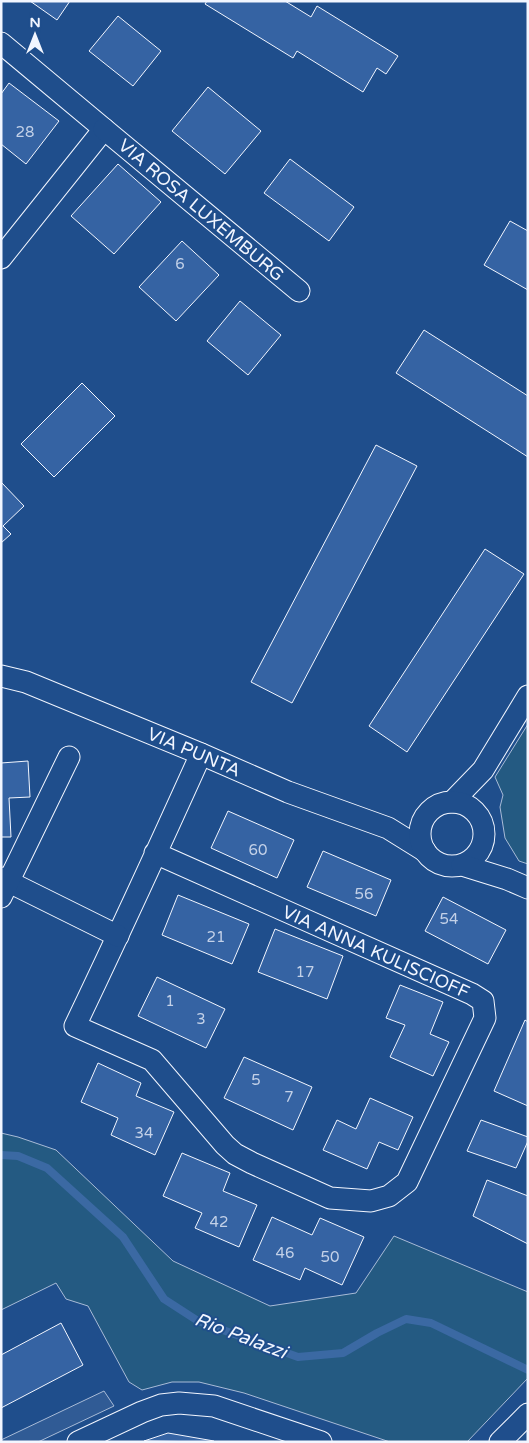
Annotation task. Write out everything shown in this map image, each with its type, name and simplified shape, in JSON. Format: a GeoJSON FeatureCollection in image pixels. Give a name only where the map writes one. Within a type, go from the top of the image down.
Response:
{"type":"FeatureCollection","features":[{"type":"Feature","properties":{"kind":"street","name":"VIA ROSA LUXEMBURG"},"geometry":{"type":"LineString","coordinates":[[1,43],[299,291]]}},
{"type":"Feature","properties":{"kind":"street","name":"VIA ROSA LUXEMBURG"},"geometry":{"type":"LineString","coordinates":[[1,258],[104,129]]}},
{"type":"Feature","properties":{"kind":"street","name":"VIA PUNTA"},"geometry":{"type":"LineString","coordinates":[[1,676],[26,682],[288,792],[388,828],[425,851],[437,862],[446,865],[462,865],[507,879],[528,888]]}},
{"type":"Feature","properties":{"kind":"street"},"geometry":{"type":"LineString","coordinates":[[452,802],[483,770],[528,696]]}},
{"type":"Feature","properties":{"kind":"street","name":"VIA ANNA KULISCIOFF"},"geometry":{"type":"LineString","coordinates":[[154,853],[472,994],[483,1001],[485,1018],[407,1182],[389,1196],[371,1201],[330,1198],[235,1154],[224,1145],[152,1060],[75,1026],[118,936],[154,853],[201,754]]}},
{"type":"Feature","properties":{"kind":"street"},"geometry":{"type":"LineString","coordinates":[[69,757],[4,886],[118,936]]}},
{"type":"Feature","properties":{"kind":"street"},"geometry":{"type":"LineString","coordinates":[[473,809],[483,770]]}},
{"type":"Feature","properties":{"kind":"street"},"geometry":{"type":"LineString","coordinates":[[388,828],[427,814],[442,803],[459,802],[473,809],[484,825],[485,835],[478,853],[462,865]]}},
{"type":"Feature","properties":{"kind":"street"},"geometry":{"type":"LineString","coordinates":[[425,851],[420,832],[427,814]]}},
{"type":"Feature","properties":{"kind":"street"},"geometry":{"type":"LineString","coordinates":[[483,844],[507,879]]}},
{"type":"Feature","properties":{"kind":"street"},"geometry":{"type":"LineString","coordinates":[[78,1442],[142,1412],[161,1405],[179,1403],[214,1406],[321,1442]]}},
{"type":"Feature","properties":{"kind":"street"},"geometry":{"type":"LineString","coordinates":[[500,1442],[528,1414]]}},
{"type":"Feature","properties":{"kind":"shaded area"},"geometry":{"type":"Polygon","coordinates":[[[528,724],[528,864],[519,861],[505,838],[500,807],[503,795],[495,777],[528,724]]]}},
{"type":"Feature","properties":{"kind":"shaded area"},"geometry":{"type":"Polygon","coordinates":[[[1,1133],[56,1150],[173,1261],[270,1306],[356,1293],[394,1236],[528,1292],[528,1378],[467,1442],[390,1442],[244,1393],[199,1382],[172,1382],[142,1390],[129,1382],[88,1306],[66,1299],[56,1283],[1,1310],[1,1133]]]}},
{"type":"Feature","properties":{"kind":"shaded area"},"geometry":{"type":"Polygon","coordinates":[[[104,1391],[114,1406],[38,1442],[1,1442],[1,1440],[104,1391]]]}},
{"type":"Feature","properties":{"kind":"building"},"geometry":{"type":"Polygon","coordinates":[[[30,1],[70,1],[57,20],[30,1]]]}},
{"type":"Feature","properties":{"kind":"building"},"geometry":{"type":"Polygon","coordinates":[[[207,1],[285,1],[311,17],[317,6],[398,56],[386,74],[377,68],[363,92],[297,51],[293,58],[205,4],[207,1]]]}},
{"type":"Feature","properties":{"kind":"building"},"geometry":{"type":"Polygon","coordinates":[[[118,16],[161,51],[133,86],[89,51],[118,16]]]}},
{"type":"Feature","properties":{"kind":"building"},"geometry":{"type":"Polygon","coordinates":[[[9,83],[59,121],[26,164],[1,144],[1,94],[9,83]]]}},
{"type":"Feature","properties":{"kind":"building"},"geometry":{"type":"Polygon","coordinates":[[[208,87],[261,131],[225,174],[172,131],[208,87]]]}},
{"type":"Feature","properties":{"kind":"building"},"geometry":{"type":"Polygon","coordinates":[[[290,159],[354,207],[329,241],[264,193],[290,159]]]}},
{"type":"Feature","properties":{"kind":"building"},"geometry":{"type":"Polygon","coordinates":[[[118,164],[161,202],[114,254],[71,216],[118,164]]]}},
{"type":"Feature","properties":{"kind":"building"},"geometry":{"type":"Polygon","coordinates":[[[510,221],[528,231],[528,290],[484,265],[510,221]]]}},
{"type":"Feature","properties":{"kind":"building"},"geometry":{"type":"Polygon","coordinates":[[[182,241],[219,275],[176,321],[139,287],[182,241]]]}},
{"type":"Feature","properties":{"kind":"building"},"geometry":{"type":"Polygon","coordinates":[[[240,301],[281,335],[248,375],[207,341],[240,301]]]}},
{"type":"Feature","properties":{"kind":"building"},"geometry":{"type":"Polygon","coordinates":[[[424,330],[528,396],[528,457],[396,373],[424,330]]]}},
{"type":"Feature","properties":{"kind":"building"},"geometry":{"type":"Polygon","coordinates":[[[82,383],[115,416],[54,477],[21,444],[82,383]]]}},
{"type":"Feature","properties":{"kind":"building"},"geometry":{"type":"Polygon","coordinates":[[[376,445],[417,466],[292,703],[251,682],[376,445]]]}},
{"type":"Feature","properties":{"kind":"building"},"geometry":{"type":"Polygon","coordinates":[[[1,482],[24,506],[3,526],[11,534],[1,543],[1,482]]]}},
{"type":"Feature","properties":{"kind":"building"},"geometry":{"type":"Polygon","coordinates":[[[485,549],[524,574],[407,752],[369,726],[485,549]]]}},
{"type":"Feature","properties":{"kind":"building"},"geometry":{"type":"Polygon","coordinates":[[[28,761],[30,797],[9,798],[11,837],[1,837],[1,763],[28,761]]]}},
{"type":"Feature","properties":{"kind":"building"},"geometry":{"type":"Polygon","coordinates":[[[228,811],[294,840],[277,878],[211,848],[228,811]]]}},
{"type":"Feature","properties":{"kind":"building"},"geometry":{"type":"Polygon","coordinates":[[[323,851],[391,880],[376,916],[307,887],[323,851]]]}},
{"type":"Feature","properties":{"kind":"building"},"geometry":{"type":"Polygon","coordinates":[[[178,895],[249,924],[232,964],[162,935],[178,895]]]}},
{"type":"Feature","properties":{"kind":"building"},"geometry":{"type":"Polygon","coordinates":[[[443,897],[506,930],[488,964],[425,931],[443,897]]]}},
{"type":"Feature","properties":{"kind":"building"},"geometry":{"type":"Polygon","coordinates":[[[275,929],[343,956],[327,999],[258,972],[275,929]]]}},
{"type":"Feature","properties":{"kind":"building"},"geometry":{"type":"Polygon","coordinates":[[[157,977],[225,1009],[206,1048],[138,1016],[157,977]]]}},
{"type":"Feature","properties":{"kind":"building"},"geometry":{"type":"Polygon","coordinates":[[[400,985],[443,1002],[430,1034],[449,1042],[433,1076],[390,1057],[405,1025],[386,1018],[400,985]]]}},
{"type":"Feature","properties":{"kind":"building"},"geometry":{"type":"Polygon","coordinates":[[[525,1020],[528,1022],[528,1106],[494,1091],[525,1020]]]}},
{"type":"Feature","properties":{"kind":"building"},"geometry":{"type":"Polygon","coordinates":[[[244,1057],[312,1087],[293,1130],[224,1098],[244,1057]]]}},
{"type":"Feature","properties":{"kind":"building"},"geometry":{"type":"Polygon","coordinates":[[[98,1063],[141,1083],[136,1096],[174,1112],[155,1155],[111,1135],[118,1118],[81,1102],[98,1063]]]}},
{"type":"Feature","properties":{"kind":"building"},"geometry":{"type":"Polygon","coordinates":[[[370,1098],[413,1117],[398,1150],[379,1142],[367,1169],[323,1150],[337,1120],[356,1129],[370,1098]]]}},
{"type":"Feature","properties":{"kind":"building"},"geometry":{"type":"Polygon","coordinates":[[[481,1120],[528,1137],[516,1168],[467,1151],[481,1120]]]}},
{"type":"Feature","properties":{"kind":"building"},"geometry":{"type":"Polygon","coordinates":[[[182,1153],[230,1173],[223,1191],[257,1205],[239,1247],[195,1228],[202,1213],[163,1196],[182,1153]]]}},
{"type":"Feature","properties":{"kind":"building"},"geometry":{"type":"Polygon","coordinates":[[[487,1180],[528,1196],[528,1244],[473,1216],[487,1180]]]}},
{"type":"Feature","properties":{"kind":"building"},"geometry":{"type":"Polygon","coordinates":[[[272,1217],[312,1235],[320,1218],[364,1237],[342,1285],[305,1268],[300,1280],[253,1260],[272,1217]]]}},
{"type":"Feature","properties":{"kind":"building"},"geometry":{"type":"Polygon","coordinates":[[[61,1323],[83,1365],[1,1408],[1,1355],[61,1323]]]}},
{"type":"Feature","properties":{"kind":"building"},"geometry":{"type":"Polygon","coordinates":[[[168,1433],[214,1441],[214,1442],[144,1441],[168,1433]]]}},
{"type":"Feature","properties":{"kind":"waterway","name":"Rio Palazzi"},"geometry":{"type":"LineString","coordinates":[[1,1155],[18,1156],[47,1168],[123,1237],[164,1299],[198,1321],[298,1357],[343,1353],[406,1319],[431,1323],[528,1370]]}}]}
